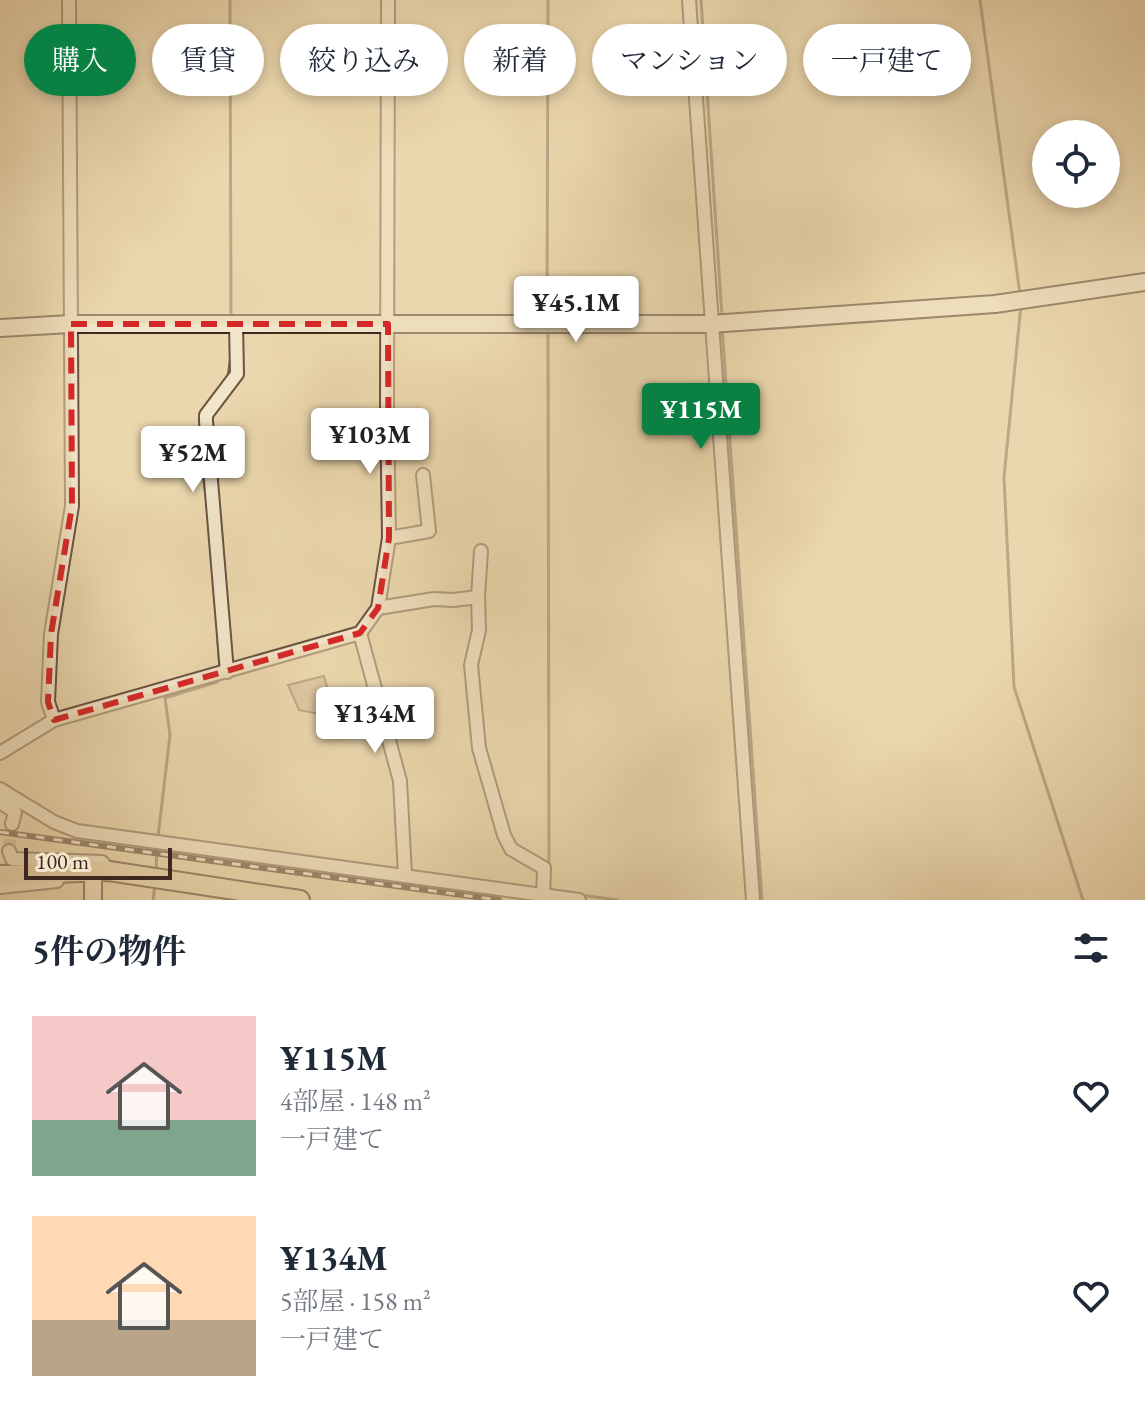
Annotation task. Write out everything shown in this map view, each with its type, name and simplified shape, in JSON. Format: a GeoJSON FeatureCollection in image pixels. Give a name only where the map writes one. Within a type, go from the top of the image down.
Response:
{"type":"FeatureCollection","features":[{"type":"Feature","properties":{"kind":"main road"},"geometry":{"type":"LineString","coordinates":[[0,875],[156,877],[228,894],[300,900]]}},
{"type":"Feature","properties":{"kind":"street"},"geometry":{"type":"LineString","coordinates":[[54,720],[48,702],[51,634],[72,506],[69,0]]}},
{"type":"Feature","properties":{"kind":"street"},"geometry":{"type":"LineString","coordinates":[[0,753],[54,720],[360,633],[378,608],[389,538],[388,0]]}},
{"type":"Feature","properties":{"kind":"street"},"geometry":{"type":"LineString","coordinates":[[689,0],[753,900]]}},
{"type":"Feature","properties":{"kind":"street"},"geometry":{"type":"LineString","coordinates":[[0,328],[71,324],[710,324],[995,304],[1145,282]]}},
{"type":"Feature","properties":{"kind":"street"},"geometry":{"type":"LineString","coordinates":[[227,672],[206,415],[237,374],[236,324]]}},
{"type":"Feature","properties":{"kind":"street"},"geometry":{"type":"LineString","coordinates":[[389,538],[429,531],[423,475]]}},
{"type":"Feature","properties":{"kind":"street"},"geometry":{"type":"LineString","coordinates":[[481,551],[479,630],[471,665],[479,748],[504,835],[511,849],[544,868],[544,898]]}},
{"type":"Feature","properties":{"kind":"street"},"geometry":{"type":"LineString","coordinates":[[378,608],[434,599],[478,597]]}},
{"type":"Feature","properties":{"kind":"street"},"geometry":{"type":"LineString","coordinates":[[360,633],[400,781],[405,875]]}},
{"type":"Feature","properties":{"kind":"street"},"geometry":{"type":"LineString","coordinates":[[0,789],[54,822],[77,831],[405,875],[544,898],[579,900]]}},
{"type":"Feature","properties":{"kind":"street"},"geometry":{"type":"LineString","coordinates":[[0,802],[15,812],[12,824]]}},
{"type":"Feature","properties":{"kind":"street"},"geometry":{"type":"LineString","coordinates":[[9,851],[12,859],[102,862],[93,900]]}},
{"type":"Feature","properties":{"kind":"street"},"geometry":{"type":"LineString","coordinates":[[0,887],[98,874]]}},
{"type":"Feature","properties":{"kind":"highlighted area"},"geometry":{"type":"Polygon","coordinates":[[[71,324],[388,324],[389,538],[378,608],[360,633],[54,720],[48,702],[51,634],[72,506],[71,324]]]}},
{"type":"Feature","properties":{"kind":"shaded area"},"geometry":{"type":"Polygon","coordinates":[[[324,676],[327,687],[320,714],[299,710],[288,685],[324,676]]]}},
{"type":"Feature","properties":{"kind":"waterway"},"geometry":{"type":"LineString","coordinates":[[230,0],[231,320]]}},
{"type":"Feature","properties":{"kind":"waterway"},"geometry":{"type":"LineString","coordinates":[[547,320],[548,0]]}},
{"type":"Feature","properties":{"kind":"waterway"},"geometry":{"type":"LineString","coordinates":[[701,0],[722,316]]}},
{"type":"Feature","properties":{"kind":"waterway"},"geometry":{"type":"LineString","coordinates":[[980,0],[1020,294]]}},
{"type":"Feature","properties":{"kind":"waterway"},"geometry":{"type":"LineString","coordinates":[[1021,305],[1004,477],[1014,687],[1083,900]]}},
{"type":"Feature","properties":{"kind":"waterway"},"geometry":{"type":"LineString","coordinates":[[722,327],[762,900]]}},
{"type":"Feature","properties":{"kind":"waterway"},"geometry":{"type":"LineString","coordinates":[[548,332],[549,868]]}},
{"type":"Feature","properties":{"kind":"waterway"},"geometry":{"type":"LineString","coordinates":[[228,376],[231,356]]}},
{"type":"Feature","properties":{"kind":"waterway"},"geometry":{"type":"LineString","coordinates":[[201,415],[201,459],[208,511]]}},
{"type":"Feature","properties":{"kind":"waterway"},"geometry":{"type":"LineString","coordinates":[[218,642],[220,670]]}},
{"type":"Feature","properties":{"kind":"waterway"},"geometry":{"type":"LineString","coordinates":[[158,837],[170,735],[165,698],[217,682],[220,678]]}},
{"type":"Feature","properties":{"kind":"waterway"},"geometry":{"type":"LineString","coordinates":[[156,873],[157,845]]}},
{"type":"Feature","properties":{"kind":"waterway"},"geometry":{"type":"LineString","coordinates":[[153,900],[155,885]]}},
{"type":"Feature","properties":{"kind":"waterway"},"geometry":{"type":"LineString","coordinates":[[580,895],[617,900]]}},
{"type":"Feature","properties":{"kind":"tunnel"},"geometry":{"type":"LineString","coordinates":[[9,851],[12,824]]}},
{"type":"Feature","properties":{"kind":"railway"},"geometry":{"type":"LineString","coordinates":[[0,832],[499,900]]}}]}
